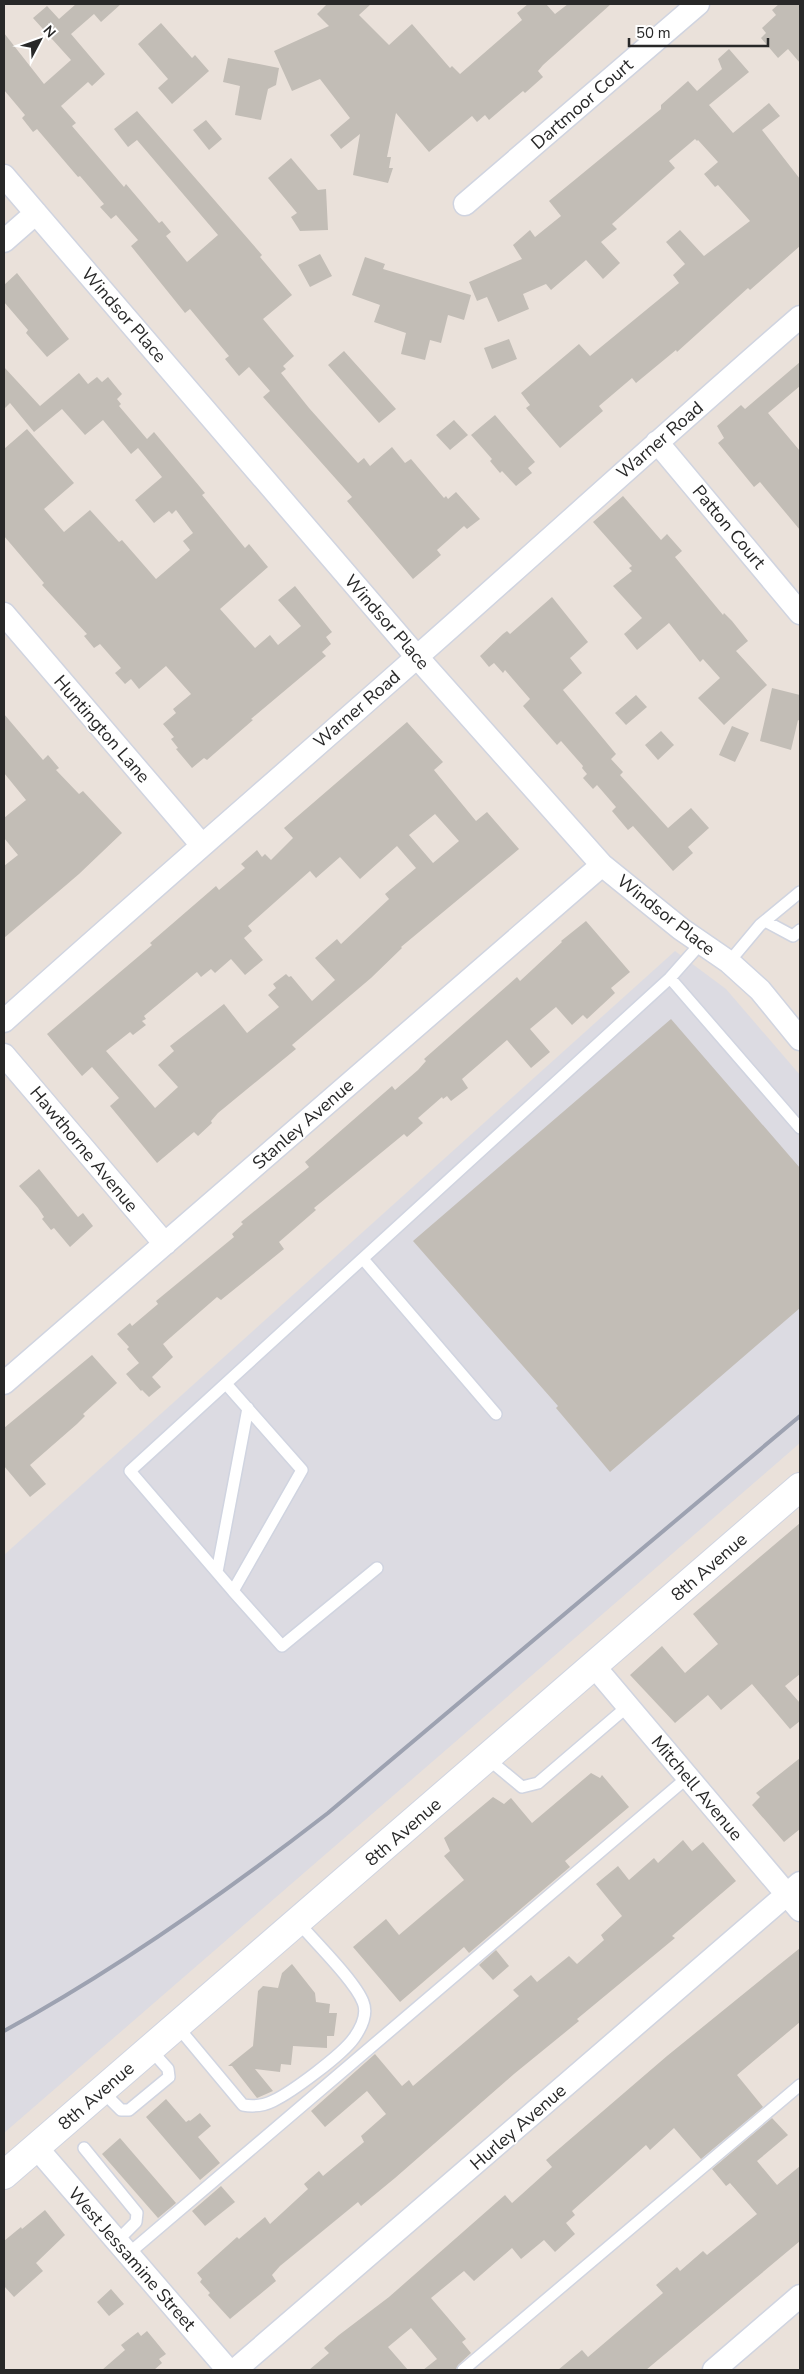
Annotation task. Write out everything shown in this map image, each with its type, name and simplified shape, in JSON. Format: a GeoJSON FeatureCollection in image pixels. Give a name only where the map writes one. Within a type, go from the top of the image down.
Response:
{"type":"FeatureCollection","features":[{"type":"Feature","properties":{"kind":"main road","name":"8th Avenue"},"geometry":{"type":"LineString","coordinates":[[4,2175],[800,1487]]}},
{"type":"Feature","properties":{"kind":"street","name":"Dartmoor Court"},"geometry":{"type":"LineString","coordinates":[[466,204],[698,4]]}},
{"type":"Feature","properties":{"kind":"street","name":"Windsor Place"},"geometry":{"type":"LineString","coordinates":[[4,176],[417,657],[602,865],[681,930],[702,942],[728,962],[760,990],[800,1039]]}},
{"type":"Feature","properties":{"kind":"street"},"geometry":{"type":"LineString","coordinates":[[4,241],[36,213]]}},
{"type":"Feature","properties":{"kind":"street","name":"Warner Road"},"geometry":{"type":"LineString","coordinates":[[4,1021],[201,844],[417,657],[657,442],[800,318]]}},
{"type":"Feature","properties":{"kind":"street","name":"Patton Court"},"geometry":{"type":"LineString","coordinates":[[657,442],[800,613]]}},
{"type":"Feature","properties":{"kind":"street","name":"Huntington Lane"},"geometry":{"type":"LineString","coordinates":[[4,614],[201,844]]}},
{"type":"Feature","properties":{"kind":"street","name":"Stanley Avenue"},"geometry":{"type":"LineString","coordinates":[[4,1383],[602,865]]}},
{"type":"Feature","properties":{"kind":"street","name":"Hawthorne Avenue"},"geometry":{"type":"LineString","coordinates":[[4,1055],[165,1244]]}},
{"type":"Feature","properties":{"kind":"street","name":"Mitchell Avenue"},"geometry":{"type":"LineString","coordinates":[[594,1666],[688,1776],[796,1896]]}},
{"type":"Feature","properties":{"kind":"street","name":"Hurley Avenue"},"geometry":{"type":"LineString","coordinates":[[235,2370],[796,1896]]}},
{"type":"Feature","properties":{"kind":"street","name":"West Jessamine Street"},"geometry":{"type":"LineString","coordinates":[[36,2147],[228,2370]]}},
{"type":"Feature","properties":{"kind":"street"},"geometry":{"type":"LineString","coordinates":[[714,2370],[800,2296]]}},
{"type":"Feature","properties":{"kind":"lane"},"geometry":{"type":"LineString","coordinates":[[728,962],[765,921],[800,892]]}},
{"type":"Feature","properties":{"kind":"lane"},"geometry":{"type":"LineString","coordinates":[[765,921],[793,936],[800,930]]}},
{"type":"Feature","properties":{"kind":"lane"},"geometry":{"type":"LineString","coordinates":[[377,1568],[282,1646],[130,1471],[227,1385],[670,978],[702,942]]}},
{"type":"Feature","properties":{"kind":"lane"},"geometry":{"type":"LineString","coordinates":[[670,978],[800,1128]]}},
{"type":"Feature","properties":{"kind":"lane"},"geometry":{"type":"LineString","coordinates":[[363,1259],[496,1414]]}},
{"type":"Feature","properties":{"kind":"lane"},"geometry":{"type":"LineString","coordinates":[[227,1385],[302,1470],[233,1590]]}},
{"type":"Feature","properties":{"kind":"lane"},"geometry":{"type":"LineString","coordinates":[[217,1572],[248,1408]]}},
{"type":"Feature","properties":{"kind":"lane"},"geometry":{"type":"LineString","coordinates":[[488,1758],[522,1787],[530,1787],[538,1783],[628,1706]]}},
{"type":"Feature","properties":{"kind":"lane"},"geometry":{"type":"LineString","coordinates":[[122,2248],[688,1776]]}},
{"type":"Feature","properties":{"kind":"lane"},"geometry":{"type":"LineString","coordinates":[[177,2026],[243,2105],[255,2107],[273,2101],[336,2056],[354,2038],[365,2016],[363,2002],[348,1979],[298,1922]]}},
{"type":"Feature","properties":{"kind":"lane"},"geometry":{"type":"LineString","coordinates":[[463,2370],[800,2085]]}},
{"type":"Feature","properties":{"kind":"lane"},"geometry":{"type":"LineString","coordinates":[[84,2148],[137,2213],[136,2222],[122,2248]]}},
{"type":"Feature","properties":{"kind":"shaded area"},"geometry":{"type":"Polygon","coordinates":[[[675,951],[726,989],[800,1075],[800,1443],[4,2133],[4,1555],[675,951]]]}},
{"type":"Feature","properties":{"kind":"building"},"geometry":{"type":"Polygon","coordinates":[[[76,4],[121,4],[101,22],[94,14],[71,34],[105,74],[92,86],[88,82],[61,106],[76,123],[72,126],[124,187],[126,184],[159,223],[162,221],[171,232],[166,236],[187,262],[218,235],[137,140],[128,147],[114,129],[137,111],[262,255],[260,257],[292,295],[263,319],[294,356],[283,366],[286,369],[281,373],[309,408],[358,463],[364,458],[370,466],[392,447],[405,463],[411,459],[444,498],[446,496],[448,499],[456,492],[480,519],[467,529],[464,526],[437,550],[441,555],[413,579],[347,501],[352,497],[263,397],[270,391],[249,367],[239,376],[225,359],[229,356],[190,309],[185,313],[131,246],[138,240],[116,215],[111,219],[100,207],[104,204],[37,129],[33,132],[22,118],[25,115],[4,90],[4,33],[44,84],[71,60],[33,18],[47,6],[59,19],[76,4]]]}},
{"type":"Feature","properties":{"kind":"building"},"geometry":{"type":"Polygon","coordinates":[[[327,4],[371,4],[359,15],[389,45],[412,24],[450,68],[452,66],[460,74],[522,20],[517,13],[528,4],[546,4],[555,14],[568,4],[611,4],[543,65],[538,71],[543,77],[525,93],[523,91],[489,120],[485,115],[477,122],[472,116],[429,152],[396,113],[387,157],[391,157],[389,168],[393,168],[388,183],[353,175],[360,134],[341,149],[330,135],[350,118],[320,79],[292,91],[274,51],[329,26],[317,14],[327,4]]]}},
{"type":"Feature","properties":{"kind":"building"},"geometry":{"type":"Polygon","coordinates":[[[779,4],[800,4],[800,63],[788,49],[778,58],[761,38],[766,33],[762,28],[776,15],[772,10],[779,4]]]}},
{"type":"Feature","properties":{"kind":"building"},"geometry":{"type":"Polygon","coordinates":[[[161,23],[192,58],[195,55],[209,71],[172,104],[158,88],[168,79],[138,44],[161,23]]]}},
{"type":"Feature","properties":{"kind":"building"},"geometry":{"type":"Polygon","coordinates":[[[729,49],[749,72],[709,105],[733,133],[769,103],[780,116],[762,130],[800,179],[800,246],[750,290],[748,288],[677,352],[676,350],[636,383],[632,378],[599,406],[603,411],[560,448],[526,408],[530,405],[521,393],[579,344],[590,356],[679,283],[673,275],[685,264],[666,242],[680,230],[704,256],[750,221],[718,185],[715,187],[704,174],[718,162],[695,139],[669,161],[675,168],[612,224],[617,229],[601,242],[620,263],[603,279],[586,260],[551,290],[546,284],[523,294],[529,309],[498,322],[487,297],[477,301],[469,282],[522,259],[513,245],[530,230],[535,237],[561,216],[549,201],[661,109],[661,105],[688,81],[697,91],[722,69],[718,59],[729,49]]]}},
{"type":"Feature","properties":{"kind":"building"},"geometry":{"type":"Polygon","coordinates":[[[228,58],[279,68],[276,85],[268,89],[261,120],[235,115],[240,86],[223,82],[228,58]]]}},
{"type":"Feature","properties":{"kind":"building"},"geometry":{"type":"Polygon","coordinates":[[[206,120],[222,139],[209,150],[193,130],[206,120]]]}},
{"type":"Feature","properties":{"kind":"building"},"geometry":{"type":"Polygon","coordinates":[[[291,158],[318,190],[326,189],[328,230],[300,231],[291,217],[297,213],[268,178],[291,158]]]}},
{"type":"Feature","properties":{"kind":"building"},"geometry":{"type":"Polygon","coordinates":[[[320,254],[332,276],[310,287],[298,265],[320,254]]]}},
{"type":"Feature","properties":{"kind":"building"},"geometry":{"type":"Polygon","coordinates":[[[365,257],[385,264],[383,269],[471,295],[464,320],[448,315],[441,343],[430,340],[425,360],[401,354],[406,333],[374,322],[380,305],[352,295],[365,257]]]}},
{"type":"Feature","properties":{"kind":"building"},"geometry":{"type":"Polygon","coordinates":[[[17,273],[69,339],[47,357],[26,333],[28,330],[4,302],[4,285],[17,273]]]}},
{"type":"Feature","properties":{"kind":"building"},"geometry":{"type":"Polygon","coordinates":[[[509,339],[517,359],[492,369],[484,348],[509,339]]]}},
{"type":"Feature","properties":{"kind":"building"},"geometry":{"type":"Polygon","coordinates":[[[344,351],[396,409],[379,423],[328,365],[344,351]]]}},
{"type":"Feature","properties":{"kind":"building"},"geometry":{"type":"Polygon","coordinates":[[[800,362],[800,386],[768,413],[800,451],[800,530],[760,482],[754,487],[718,443],[724,438],[717,426],[741,405],[745,409],[800,362]]]}},
{"type":"Feature","properties":{"kind":"building"},"geometry":{"type":"Polygon","coordinates":[[[4,367],[40,406],[79,373],[88,384],[97,377],[102,382],[108,377],[122,394],[117,399],[121,404],[119,406],[147,439],[154,432],[205,493],[202,495],[245,548],[249,544],[268,567],[220,609],[255,648],[270,635],[278,645],[301,626],[278,600],[295,586],[332,632],[326,637],[331,644],[322,652],[326,656],[251,719],[253,720],[207,760],[204,758],[192,768],[176,749],[178,748],[171,739],[174,737],[163,724],[176,713],[173,709],[191,694],[166,666],[139,689],[131,679],[125,684],[115,673],[121,668],[100,644],[94,648],[84,636],[87,634],[42,585],[44,583],[4,536],[4,449],[27,429],[74,483],[44,509],[64,532],[90,510],[119,542],[122,540],[156,579],[190,550],[183,541],[193,533],[176,510],[172,514],[169,511],[154,523],[135,500],[162,477],[138,448],[131,454],[103,420],[85,435],[62,409],[34,432],[10,403],[4,409],[4,367]]]}},
{"type":"Feature","properties":{"kind":"building"},"geometry":{"type":"Polygon","coordinates":[[[495,415],[535,462],[528,468],[532,473],[516,486],[502,471],[500,473],[490,461],[492,459],[471,435],[495,415]]]}},
{"type":"Feature","properties":{"kind":"building"},"geometry":{"type":"Polygon","coordinates":[[[454,420],[468,435],[450,450],[436,435],[454,420]]]}},
{"type":"Feature","properties":{"kind":"building"},"geometry":{"type":"Polygon","coordinates":[[[623,496],[661,540],[667,534],[682,551],[675,557],[723,615],[724,613],[732,621],[748,641],[736,651],[767,685],[724,725],[698,698],[720,678],[703,659],[700,662],[669,623],[637,650],[624,634],[642,618],[613,586],[632,571],[629,568],[632,566],[593,522],[623,496]]]}},
{"type":"Feature","properties":{"kind":"building"},"geometry":{"type":"Polygon","coordinates":[[[552,597],[588,642],[570,658],[582,673],[563,690],[616,754],[611,759],[623,772],[620,775],[668,828],[691,808],[709,828],[688,847],[693,853],[673,871],[633,826],[628,830],[612,811],[616,807],[597,785],[593,789],[583,778],[587,774],[582,768],[583,766],[561,741],[557,745],[523,706],[530,699],[505,670],[503,673],[494,663],[489,667],[480,656],[503,634],[507,631],[510,634],[552,597]]]}},
{"type":"Feature","properties":{"kind":"building"},"geometry":{"type":"Polygon","coordinates":[[[772,688],[800,695],[800,721],[798,720],[791,750],[760,741],[772,688]]]}},
{"type":"Feature","properties":{"kind":"building"},"geometry":{"type":"Polygon","coordinates":[[[636,695],[647,707],[626,725],[615,713],[636,695]]]}},
{"type":"Feature","properties":{"kind":"building"},"geometry":{"type":"Polygon","coordinates":[[[4,714],[43,760],[48,755],[59,768],[56,770],[79,794],[83,791],[122,833],[79,874],[4,938],[4,866],[18,855],[4,838],[4,818],[26,800],[4,773],[4,714]]]}},
{"type":"Feature","properties":{"kind":"building"},"geometry":{"type":"Polygon","coordinates":[[[407,722],[443,762],[434,770],[476,821],[487,812],[519,849],[401,947],[371,978],[292,1045],[296,1049],[218,1113],[211,1121],[212,1123],[198,1136],[194,1132],[157,1163],[110,1106],[119,1098],[92,1067],[82,1076],[47,1034],[152,945],[150,943],[216,886],[219,890],[245,868],[241,864],[257,850],[262,857],[265,854],[271,860],[293,838],[284,828],[407,722]],[[435,814],[409,835],[433,863],[459,841],[435,814]],[[397,846],[360,879],[340,857],[316,878],[310,871],[248,926],[252,931],[244,938],[263,960],[245,975],[231,959],[215,973],[211,969],[201,977],[197,972],[144,1016],[146,1019],[142,1021],[146,1025],[133,1035],[130,1032],[106,1051],[155,1108],[178,1087],[158,1065],[174,1051],[170,1046],[224,1004],[247,1033],[279,1007],[268,995],[276,988],[273,984],[286,974],[289,977],[291,976],[312,1001],[335,980],[315,958],[337,939],[341,944],[389,899],[385,894],[416,868],[397,846]]]}},
{"type":"Feature","properties":{"kind":"building"},"geometry":{"type":"Polygon","coordinates":[[[732,726],[749,733],[735,762],[719,755],[732,726]]]}},
{"type":"Feature","properties":{"kind":"building"},"geometry":{"type":"Polygon","coordinates":[[[661,731],[674,745],[658,760],[645,745],[661,731]]]}},
{"type":"Feature","properties":{"kind":"building"},"geometry":{"type":"Polygon","coordinates":[[[586,921],[630,972],[611,988],[615,993],[587,1019],[583,1015],[572,1025],[556,1007],[530,1029],[550,1052],[531,1068],[507,1040],[462,1079],[468,1088],[451,1101],[447,1096],[443,1099],[442,1097],[418,1118],[423,1123],[407,1137],[404,1134],[314,1208],[316,1210],[279,1242],[284,1249],[221,1300],[217,1297],[163,1344],[173,1357],[152,1377],[161,1387],[149,1397],[141,1391],[126,1374],[139,1363],[127,1349],[129,1347],[117,1334],[130,1323],[132,1326],[158,1304],[156,1301],[234,1237],[232,1234],[243,1224],[241,1222],[309,1167],[305,1162],[392,1086],[395,1090],[418,1070],[426,1061],[424,1059],[517,977],[520,981],[561,941],[586,921]]]}},
{"type":"Feature","properties":{"kind":"building"},"geometry":{"type":"Polygon","coordinates":[[[671,1019],[800,1168],[800,1308],[610,1472],[556,1408],[558,1406],[413,1241],[671,1019]]]}},
{"type":"Feature","properties":{"kind":"building"},"geometry":{"type":"Polygon","coordinates":[[[39,1169],[78,1217],[83,1213],[93,1226],[70,1247],[54,1228],[51,1230],[42,1219],[44,1217],[38,1208],[19,1186],[39,1169]]]}},
{"type":"Feature","properties":{"kind":"building"},"geometry":{"type":"Polygon","coordinates":[[[92,1355],[117,1383],[83,1414],[85,1416],[77,1424],[30,1465],[46,1484],[30,1497],[4,1466],[4,1428],[92,1355]]]}},
{"type":"Feature","properties":{"kind":"building"},"geometry":{"type":"Polygon","coordinates":[[[800,1523],[800,1674],[785,1686],[800,1703],[800,1721],[790,1729],[752,1684],[721,1710],[708,1695],[675,1723],[630,1675],[662,1646],[685,1673],[718,1644],[693,1614],[800,1523]]]}},
{"type":"Feature","properties":{"kind":"building"},"geometry":{"type":"Polygon","coordinates":[[[800,1758],[800,1829],[784,1842],[752,1805],[760,1797],[756,1793],[800,1758]]]}},
{"type":"Feature","properties":{"kind":"building"},"geometry":{"type":"Polygon","coordinates":[[[591,1773],[600,1778],[602,1775],[629,1807],[565,1861],[570,1867],[469,1953],[464,1947],[400,2002],[353,1947],[386,1919],[399,1935],[464,1880],[444,1856],[450,1851],[444,1838],[493,1797],[504,1804],[511,1798],[532,1823],[591,1773]]]}},
{"type":"Feature","properties":{"kind":"building"},"geometry":{"type":"Polygon","coordinates":[[[683,1840],[692,1851],[703,1842],[736,1881],[672,1936],[675,1938],[577,2019],[579,2021],[514,2074],[395,2178],[361,2206],[358,2202],[280,2266],[272,2275],[276,2281],[230,2319],[208,2295],[210,2293],[200,2282],[202,2279],[197,2273],[237,2237],[239,2239],[265,2217],[270,2224],[308,2189],[304,2184],[319,2171],[323,2176],[364,2142],[361,2136],[386,2114],[367,2091],[325,2127],[311,2111],[375,2054],[402,2086],[409,2080],[413,2086],[519,1996],[513,1990],[531,1975],[537,1982],[569,1956],[577,1964],[604,1940],[601,1935],[622,1916],[596,1884],[618,1866],[629,1880],[654,1858],[658,1863],[683,1840]]]}},
{"type":"Feature","properties":{"kind":"building"},"geometry":{"type":"Polygon","coordinates":[[[800,1948],[800,2022],[737,2075],[763,2107],[701,2159],[674,2128],[650,2150],[646,2145],[572,2211],[575,2215],[566,2223],[575,2234],[555,2252],[544,2240],[521,2259],[512,2248],[474,2281],[464,2271],[431,2298],[466,2339],[462,2342],[471,2353],[458,2365],[456,2370],[423,2370],[437,2359],[411,2328],[388,2347],[408,2370],[309,2370],[329,2353],[324,2348],[339,2335],[389,2297],[505,2195],[512,2203],[552,2167],[546,2160],[667,2056],[800,1948]]]}},
{"type":"Feature","properties":{"kind":"building"},"geometry":{"type":"Polygon","coordinates":[[[496,1950],[509,1966],[493,1980],[479,1965],[496,1950]]]}},
{"type":"Feature","properties":{"kind":"building"},"geometry":{"type":"Polygon","coordinates":[[[292,1964],[315,1993],[316,2002],[330,2004],[329,2013],[337,2013],[334,2036],[327,2036],[327,2048],[293,2046],[291,2065],[281,2064],[280,2072],[255,2069],[273,2091],[257,2098],[232,2066],[228,2066],[253,2046],[258,1991],[263,1986],[278,1988],[282,1973],[292,1964]]]}},
{"type":"Feature","properties":{"kind":"building"},"geometry":{"type":"Polygon","coordinates":[[[166,2099],[186,2122],[200,2113],[211,2126],[198,2137],[220,2163],[200,2180],[146,2117],[166,2099]]]}},
{"type":"Feature","properties":{"kind":"building"},"geometry":{"type":"Polygon","coordinates":[[[772,2118],[788,2135],[757,2161],[777,2185],[800,2166],[800,2241],[646,2370],[558,2370],[582,2350],[588,2357],[663,2293],[656,2285],[677,2267],[680,2271],[703,2251],[707,2255],[757,2214],[730,2183],[726,2186],[712,2169],[772,2118]]]}},
{"type":"Feature","properties":{"kind":"building"},"geometry":{"type":"Polygon","coordinates":[[[120,2138],[176,2203],[158,2218],[102,2154],[120,2138]]]}},
{"type":"Feature","properties":{"kind":"building"},"geometry":{"type":"Polygon","coordinates":[[[221,2186],[235,2202],[205,2226],[192,2211],[221,2186]]]}},
{"type":"Feature","properties":{"kind":"building"},"geometry":{"type":"Polygon","coordinates":[[[45,2210],[65,2235],[36,2263],[43,2271],[14,2297],[4,2286],[4,2241],[45,2210]]]}},
{"type":"Feature","properties":{"kind":"building"},"geometry":{"type":"Polygon","coordinates":[[[111,2289],[124,2304],[109,2316],[97,2302],[111,2289]]]}},
{"type":"Feature","properties":{"kind":"building"},"geometry":{"type":"Polygon","coordinates":[[[147,2331],[166,2354],[159,2359],[162,2363],[154,2370],[102,2370],[125,2350],[121,2345],[138,2332],[141,2336],[147,2331]]]}},
{"type":"Feature","properties":{"kind":"railway"},"geometry":{"type":"LineString","coordinates":[[4,2031],[89,1982],[211,1901],[328,1813],[800,1416]]}}]}
